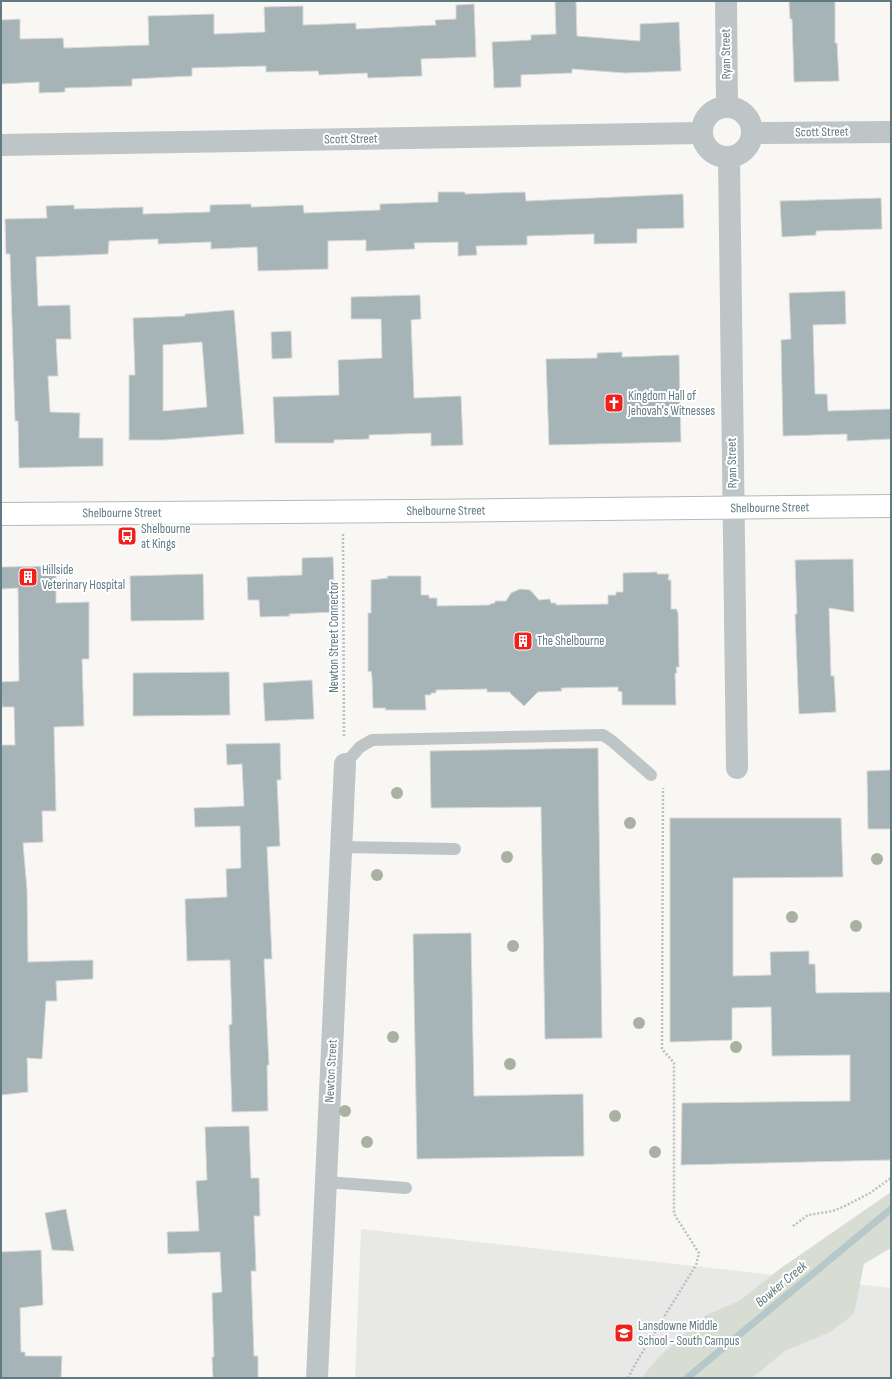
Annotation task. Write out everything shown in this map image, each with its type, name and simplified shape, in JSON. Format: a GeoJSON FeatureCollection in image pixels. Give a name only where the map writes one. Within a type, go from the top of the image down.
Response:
{"type":"FeatureCollection","features":[{"type":"Feature","properties":{"kind":"main road","name":"Shelbourne Street"},"geometry":{"type":"LineString","coordinates":[[1,514],[343,510],[733,509],[891,506]]}},
{"type":"Feature","properties":{"kind":"street","name":"Ryan Street"},"geometry":{"type":"LineString","coordinates":[[726,1],[727,106]]}},
{"type":"Feature","properties":{"kind":"street"},"geometry":{"type":"LineString","coordinates":[[727,106],[737,108],[746,114],[751,123],[753,133],[751,142],[746,150],[730,158],[719,156],[710,151],[704,143],[701,132],[703,122],[709,114],[717,108],[727,106]]}},
{"type":"Feature","properties":{"kind":"street","name":"Scott Street"},"geometry":{"type":"LineString","coordinates":[[1,145],[701,132]]}},
{"type":"Feature","properties":{"kind":"street","name":"Scott Street"},"geometry":{"type":"LineString","coordinates":[[753,133],[891,132]]}},
{"type":"Feature","properties":{"kind":"street","name":"Ryan Street"},"geometry":{"type":"LineString","coordinates":[[730,158],[737,768]]}},
{"type":"Feature","properties":{"kind":"street","name":"Newton Street"},"geometry":{"type":"LineString","coordinates":[[317,1378],[345,764]]}},
{"type":"Feature","properties":{"kind":"lane"},"geometry":{"type":"LineString","coordinates":[[345,764],[360,747],[372,740],[603,735],[651,775]]}},
{"type":"Feature","properties":{"kind":"lane"},"geometry":{"type":"LineString","coordinates":[[341,847],[455,849]]}},
{"type":"Feature","properties":{"kind":"lane"},"geometry":{"type":"LineString","coordinates":[[326,1182],[406,1188]]}},
{"type":"Feature","properties":{"kind":"path","name":"Newton Street Connector"},"geometry":{"type":"LineString","coordinates":[[343,510],[345,764]]}},
{"type":"Feature","properties":{"kind":"path"},"geometry":{"type":"LineString","coordinates":[[628,1378],[696,1265],[699,1253],[674,1214],[674,1063],[662,1049],[663,780]]}},
{"type":"Feature","properties":{"kind":"path"},"geometry":{"type":"LineString","coordinates":[[793,1226],[808,1215],[833,1211],[847,1205],[870,1193],[891,1178]]}},
{"type":"Feature","properties":{"kind":"shaded area"},"geometry":{"type":"Polygon","coordinates":[[[891,1192],[891,1248],[864,1264],[854,1314],[830,1332],[785,1351],[752,1378],[641,1378],[657,1359],[706,1315],[739,1301],[781,1268],[891,1192]]]}},
{"type":"Feature","properties":{"kind":"shaded area","name":"Lansdowne Middle School - South Campus"},"geometry":{"type":"Polygon","coordinates":[[[361,1229],[891,1288],[891,1378],[355,1378],[361,1229]]]}},
{"type":"Feature","properties":{"kind":"building"},"geometry":{"type":"Polygon","coordinates":[[[555,1],[576,1],[577,36],[640,41],[640,24],[679,22],[681,71],[625,73],[572,69],[572,73],[521,75],[521,87],[494,88],[492,42],[531,40],[531,35],[556,34],[555,1]]]}},
{"type":"Feature","properties":{"kind":"building"},"geometry":{"type":"Polygon","coordinates":[[[789,1],[835,1],[835,43],[837,43],[839,81],[794,82],[792,19],[790,19],[789,1]]]}},
{"type":"Feature","properties":{"kind":"building"},"geometry":{"type":"Polygon","coordinates":[[[474,4],[476,57],[421,59],[422,76],[368,78],[367,73],[319,75],[318,71],[266,72],[266,66],[192,68],[192,76],[132,79],[132,86],[65,88],[65,92],[39,93],[39,82],[1,84],[1,20],[20,19],[20,39],[63,38],[64,48],[149,45],[148,16],[214,14],[214,34],[265,32],[264,7],[303,6],[303,25],[356,23],[356,29],[436,25],[435,20],[456,19],[456,5],[474,4]]]}},
{"type":"Feature","properties":{"kind":"building"},"geometry":{"type":"Polygon","coordinates":[[[438,192],[465,192],[465,194],[525,192],[526,201],[683,194],[684,228],[637,229],[637,243],[594,244],[594,234],[527,236],[527,245],[476,246],[477,255],[458,256],[458,242],[414,243],[415,249],[366,251],[366,240],[328,241],[328,269],[258,271],[257,247],[211,249],[211,242],[158,244],[158,239],[109,241],[108,254],[36,257],[38,306],[70,305],[71,339],[56,339],[58,376],[48,376],[50,412],[80,413],[79,438],[103,438],[103,466],[19,468],[18,421],[15,421],[10,254],[6,254],[5,219],[47,218],[46,206],[74,205],[74,209],[143,207],[143,214],[210,212],[210,205],[251,204],[251,207],[303,205],[304,213],[380,210],[380,204],[438,202],[438,192]]]}},
{"type":"Feature","properties":{"kind":"building"},"geometry":{"type":"Polygon","coordinates":[[[881,198],[882,229],[816,231],[816,235],[782,237],[780,201],[881,198]]]}},
{"type":"Feature","properties":{"kind":"building"},"geometry":{"type":"Polygon","coordinates":[[[845,291],[846,324],[813,325],[815,394],[827,394],[828,411],[891,409],[891,439],[847,441],[847,434],[783,436],[781,340],[791,339],[789,293],[845,291]]]}},
{"type":"Feature","properties":{"kind":"building"},"geometry":{"type":"Polygon","coordinates":[[[420,295],[421,319],[411,320],[414,398],[461,396],[463,445],[431,446],[431,433],[369,435],[369,439],[334,440],[334,443],[275,443],[273,397],[339,395],[338,360],[382,358],[381,319],[351,319],[351,297],[420,295]]]}},
{"type":"Feature","properties":{"kind":"building"},"geometry":{"type":"Polygon","coordinates":[[[234,310],[244,434],[164,440],[129,440],[129,375],[135,375],[133,318],[185,316],[185,314],[234,310]],[[202,342],[163,345],[163,411],[207,407],[202,342]]]}},
{"type":"Feature","properties":{"kind":"building"},"geometry":{"type":"Polygon","coordinates":[[[291,331],[292,358],[272,359],[271,332],[291,331]]]}},
{"type":"Feature","properties":{"kind":"building","name":"Kingdom Hall of Jehovah's Witnesses"},"geometry":{"type":"Polygon","coordinates":[[[622,352],[622,357],[679,355],[681,442],[549,445],[546,359],[597,358],[597,353],[622,352]]]}},
{"type":"Feature","properties":{"kind":"building"},"geometry":{"type":"Polygon","coordinates":[[[333,557],[335,612],[260,617],[259,600],[248,600],[247,577],[302,575],[302,558],[333,557]]]}},
{"type":"Feature","properties":{"kind":"building"},"geometry":{"type":"Polygon","coordinates":[[[853,559],[854,612],[829,608],[831,676],[834,676],[836,712],[799,714],[795,614],[797,614],[795,560],[853,559]]]}},
{"type":"Feature","properties":{"kind":"building"},"geometry":{"type":"Polygon","coordinates":[[[56,566],[56,603],[89,602],[89,659],[82,659],[84,726],[54,727],[56,811],[42,811],[43,842],[23,843],[27,890],[28,962],[93,960],[93,979],[56,981],[57,1001],[46,1001],[42,1059],[27,1058],[28,1092],[1,1095],[1,745],[15,745],[14,707],[2,707],[1,682],[19,681],[18,588],[1,589],[1,567],[56,566]]]}},
{"type":"Feature","properties":{"kind":"building","name":"The Shelbourne"},"geometry":{"type":"Polygon","coordinates":[[[657,572],[657,574],[669,574],[668,580],[671,580],[671,609],[677,609],[678,612],[679,667],[676,667],[677,673],[675,673],[676,705],[622,705],[622,692],[618,691],[618,687],[561,688],[562,691],[538,692],[524,706],[510,692],[487,692],[487,689],[436,690],[436,693],[425,695],[426,710],[385,710],[386,708],[373,708],[372,677],[371,671],[368,672],[368,613],[371,613],[371,580],[388,578],[387,576],[421,576],[421,595],[429,595],[429,598],[437,598],[437,606],[490,605],[495,603],[495,601],[506,601],[511,593],[520,589],[530,590],[539,600],[550,599],[551,603],[556,603],[556,605],[608,604],[608,595],[616,595],[616,592],[623,592],[623,573],[657,572]]]}},
{"type":"Feature","properties":{"kind":"building"},"geometry":{"type":"Polygon","coordinates":[[[203,574],[204,620],[131,621],[130,576],[203,574]]]}},
{"type":"Feature","properties":{"kind":"building"},"geometry":{"type":"Polygon","coordinates":[[[229,672],[230,715],[133,716],[133,673],[229,672]]]}},
{"type":"Feature","properties":{"kind":"building"},"geometry":{"type":"Polygon","coordinates":[[[312,680],[314,719],[265,721],[263,683],[312,680]]]}},
{"type":"Feature","properties":{"kind":"building"},"geometry":{"type":"Polygon","coordinates":[[[280,743],[281,780],[277,780],[280,846],[267,847],[272,959],[264,959],[269,1065],[267,1065],[268,1111],[232,1112],[229,1025],[232,1024],[230,960],[187,961],[185,899],[227,897],[226,869],[241,868],[240,826],[195,827],[194,808],[244,806],[242,764],[227,765],[226,744],[280,743]]]}},
{"type":"Feature","properties":{"kind":"building"},"geometry":{"type":"Polygon","coordinates":[[[598,748],[602,1038],[545,1039],[541,807],[431,808],[430,751],[598,748]]]}},
{"type":"Feature","properties":{"kind":"building"},"geometry":{"type":"Polygon","coordinates":[[[891,770],[891,829],[868,829],[867,771],[891,770]]]}},
{"type":"Feature","properties":{"kind":"building"},"geometry":{"type":"Polygon","coordinates":[[[670,818],[841,818],[843,877],[733,878],[733,976],[771,975],[770,952],[809,951],[809,964],[815,964],[816,993],[891,992],[891,1160],[681,1165],[682,1103],[850,1101],[850,1055],[772,1056],[771,1007],[732,1008],[732,1040],[670,1042],[670,818]]]}},
{"type":"Feature","properties":{"kind":"building"},"geometry":{"type":"Polygon","coordinates":[[[471,933],[474,1096],[583,1094],[584,1156],[417,1159],[413,934],[471,933]]]}},
{"type":"Feature","properties":{"kind":"building"},"geometry":{"type":"Polygon","coordinates":[[[249,1126],[251,1178],[259,1178],[260,1216],[254,1216],[256,1271],[251,1271],[254,1356],[258,1356],[258,1378],[213,1378],[212,1357],[214,1357],[212,1293],[222,1292],[220,1252],[168,1254],[167,1232],[199,1231],[196,1181],[207,1180],[205,1127],[249,1126]]]}},
{"type":"Feature","properties":{"kind":"building"},"geometry":{"type":"Polygon","coordinates":[[[66,1209],[74,1251],[52,1250],[45,1213],[66,1209]]]}},
{"type":"Feature","properties":{"kind":"building"},"geometry":{"type":"Polygon","coordinates":[[[41,1250],[43,1305],[20,1308],[21,1352],[25,1352],[25,1356],[62,1356],[61,1378],[1,1378],[1,1252],[41,1250]]]}},
{"type":"Feature","properties":{"kind":"waterway","name":"Bowker Creek"},"geometry":{"type":"LineString","coordinates":[[687,1378],[891,1209]]}},
{"type":"Feature","properties":{"kind":"place","name":"Kingdom Hall of Jehovah's Witnesses"},"geometry":{"type":"Point","coordinates":[614,403]}},
{"type":"Feature","properties":{"kind":"place","name":"Shelbourne at Kings"},"geometry":{"type":"Point","coordinates":[127,536]}},
{"type":"Feature","properties":{"kind":"place","name":"Hillside Veterinary Hospital"},"geometry":{"type":"Point","coordinates":[28,577]}},
{"type":"Feature","properties":{"kind":"place","name":"The Shelbourne"},"geometry":{"type":"Point","coordinates":[523,641]}},
{"type":"Feature","properties":{"kind":"place","name":"Lansdowne Middle School - South Campus"},"geometry":{"type":"Point","coordinates":[624,1333]}}]}
